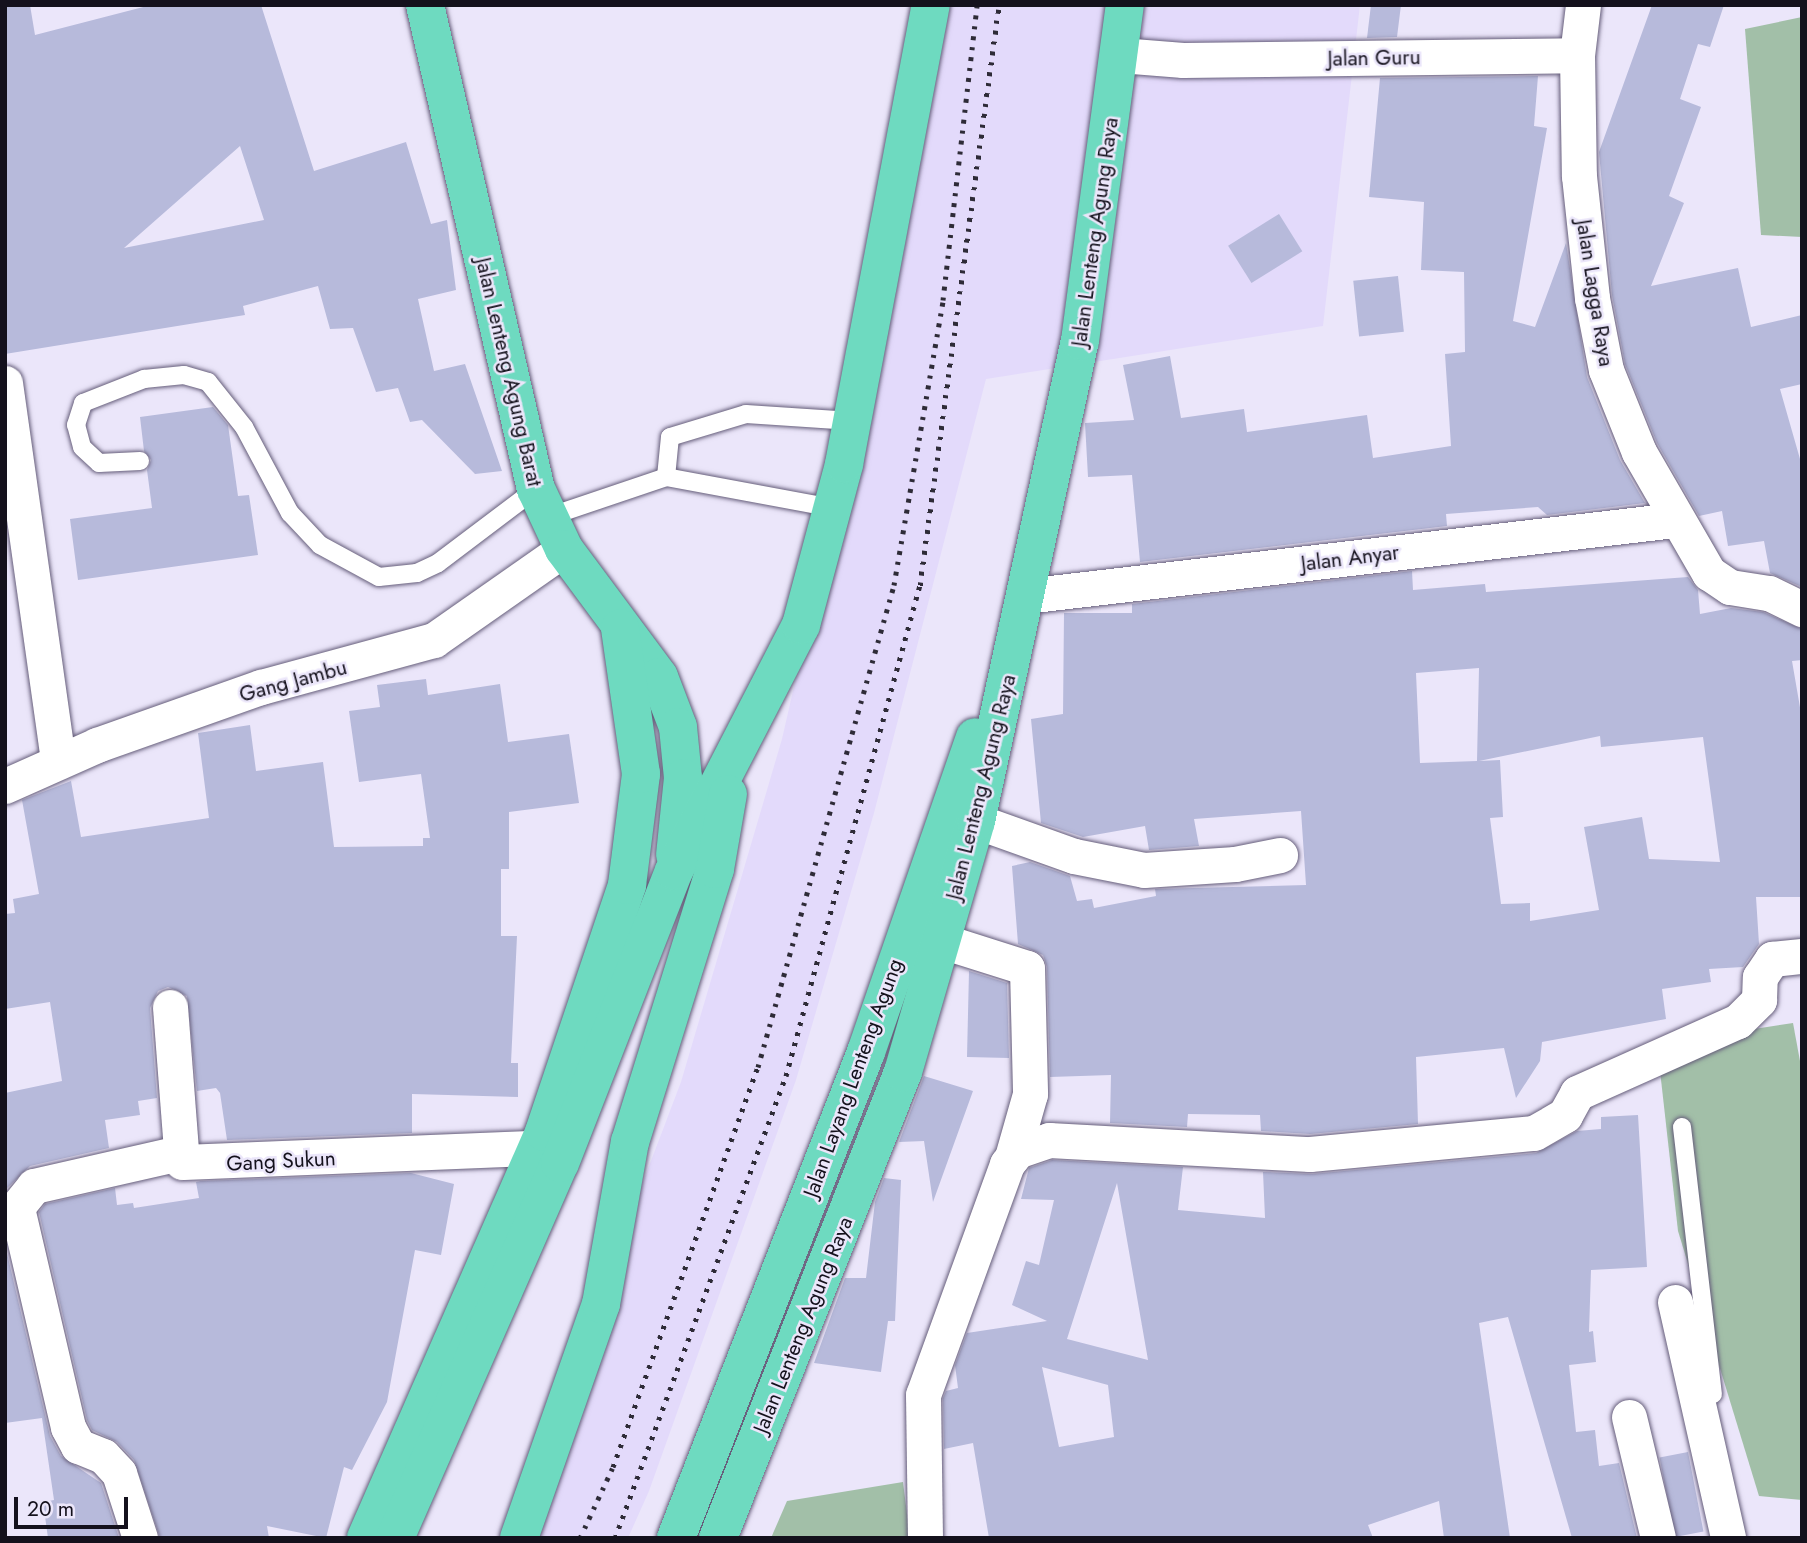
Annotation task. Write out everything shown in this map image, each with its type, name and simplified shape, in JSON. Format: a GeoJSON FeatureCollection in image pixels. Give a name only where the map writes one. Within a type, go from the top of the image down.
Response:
{"type":"FeatureCollection","features":[{"type":"Feature","properties":{"kind":"main road","name":"Jalan Lenteng Agung Barat"},"geometry":{"type":"LineString","coordinates":[[425,5],[548,530],[620,629],[659,677],[678,727],[683,778],[674,871]]}},
{"type":"Feature","properties":{"kind":"main road"},"geometry":{"type":"LineString","coordinates":[[395,1538],[560,1163],[674,871],[734,764],[802,625],[833,508],[852,421],[931,5]]}},
{"type":"Feature","properties":{"kind":"main road","name":"Jalan Lenteng Agung Raya"},"geometry":{"type":"LineString","coordinates":[[718,1538],[903,1072],[976,821],[1080,341],[1125,5]]}},
{"type":"Feature","properties":{"kind":"main road","name":"Jalan Layang Lenteng Agung"},"geometry":{"type":"LineString","coordinates":[[676,1538],[866,1052],[936,840],[1023,605]]}},
{"type":"Feature","properties":{"kind":"main road"},"geometry":{"type":"LineString","coordinates":[[366,1538],[540,1140],[627,884],[641,774],[620,629]]}},
{"type":"Feature","properties":{"kind":"main road"},"geometry":{"type":"LineString","coordinates":[[519,1538],[601,1304],[630,1142],[715,869],[734,764]]}},
{"type":"Feature","properties":{"kind":"street"},"geometry":{"type":"LineString","coordinates":[[1577,55],[1583,5]]}},
{"type":"Feature","properties":{"kind":"street","name":"Jalan Guru"},"geometry":{"type":"LineString","coordinates":[[1120,55],[1183,60],[1577,55]]}},
{"type":"Feature","properties":{"kind":"street","name":"Jalan Lagga Raya"},"geometry":{"type":"LineString","coordinates":[[1577,55],[1585,243],[1606,370],[1639,452],[1675,520],[1709,573],[1730,587],[1769,593],[1802,609]]}},
{"type":"Feature","properties":{"kind":"street"},"geometry":{"type":"LineString","coordinates":[[5,383],[58,761]]}},
{"type":"Feature","properties":{"kind":"street","name":"Jalan Anyar"},"geometry":{"type":"LineString","coordinates":[[1023,605],[1675,520]]}},
{"type":"Feature","properties":{"kind":"street","name":"Gang Jambu"},"geometry":{"type":"LineString","coordinates":[[5,786],[58,761],[261,687],[434,640],[494,601],[548,530]]}},
{"type":"Feature","properties":{"kind":"street"},"geometry":{"type":"LineString","coordinates":[[976,821],[1074,856],[1144,870],[1235,864],[1280,855]]}},
{"type":"Feature","properties":{"kind":"street"},"geometry":{"type":"LineString","coordinates":[[925,1538],[923,1395],[1012,1157],[1030,1094],[1027,968],[942,941]]}},
{"type":"Feature","properties":{"kind":"street"},"geometry":{"type":"LineString","coordinates":[[1012,1157],[1031,1142],[1049,1140],[1297,1154],[1534,1133],[1565,1115],[1577,1093],[1738,1021],[1759,1000],[1760,977],[1772,959],[1802,956]]}},
{"type":"Feature","properties":{"kind":"street"},"geometry":{"type":"LineString","coordinates":[[140,1538],[119,1473],[103,1456],[78,1446],[68,1427],[17,1208],[34,1186],[179,1153],[170,1007]]}},
{"type":"Feature","properties":{"kind":"street","name":"Gang Sukun"},"geometry":{"type":"LineString","coordinates":[[179,1153],[182,1162],[193,1166],[540,1140]]}},
{"type":"Feature","properties":{"kind":"street"},"geometry":{"type":"LineString","coordinates":[[1675,1301],[1728,1538]]}},
{"type":"Feature","properties":{"kind":"street"},"geometry":{"type":"LineString","coordinates":[[1629,1417],[1658,1538]]}},
{"type":"Feature","properties":{"kind":"lane"},"geometry":{"type":"LineString","coordinates":[[140,461],[99,463],[82,447],[76,425],[83,404],[144,379],[184,375],[208,382],[226,400],[290,513],[320,545],[354,568],[398,578],[417,573],[459,549],[501,514],[548,530],[666,477],[833,508]]}},
{"type":"Feature","properties":{"kind":"lane"},"geometry":{"type":"LineString","coordinates":[[666,477],[670,436],[746,414],[852,421]]}},
{"type":"Feature","properties":{"kind":"lane"},"geometry":{"type":"LineString","coordinates":[[1682,1127],[1705,1351],[1743,1538]]}},
{"type":"Feature","properties":{"kind":"shaded area"},"geometry":{"type":"Polygon","coordinates":[[[923,5],[1360,5],[1323,326],[986,379],[874,813],[796,1080],[649,1491],[628,1538],[500,1538],[546,1437],[681,1082],[782,739],[822,564],[923,5]]]}},
{"type":"Feature","properties":{"kind":"green space"},"geometry":{"type":"Polygon","coordinates":[[[1802,17],[1802,237],[1761,235],[1745,29],[1802,17]]]}},
{"type":"Feature","properties":{"kind":"green space"},"geometry":{"type":"Polygon","coordinates":[[[1793,1023],[1802,1072],[1802,1500],[1759,1496],[1678,1231],[1657,1044],[1793,1023]]]}},
{"type":"Feature","properties":{"kind":"green space"},"geometry":{"type":"Polygon","coordinates":[[[903,1482],[910,1538],[771,1538],[787,1501],[903,1482]]]}},
{"type":"Feature","properties":{"kind":"building"},"geometry":{"type":"Polygon","coordinates":[[[5,5],[30,5],[35,35],[151,5],[261,5],[314,171],[406,142],[431,224],[447,220],[456,290],[418,299],[434,371],[465,364],[502,471],[475,474],[422,420],[410,422],[398,388],[376,392],[353,328],[330,329],[318,286],[243,306],[245,315],[5,354],[5,5]],[[240,146],[124,248],[264,220],[240,146]]]}},
{"type":"Feature","properties":{"kind":"building"},"geometry":{"type":"Polygon","coordinates":[[[1371,5],[1401,5],[1397,37],[1367,38],[1371,5]]]}},
{"type":"Feature","properties":{"kind":"building"},"geometry":{"type":"Polygon","coordinates":[[[1652,5],[1724,5],[1710,47],[1698,44],[1680,99],[1701,107],[1669,196],[1684,203],[1651,286],[1738,268],[1751,327],[1802,315],[1802,384],[1780,389],[1802,466],[1802,587],[1770,573],[1764,541],[1728,546],[1722,511],[1699,516],[1657,443],[1625,364],[1612,295],[1599,152],[1652,5]]]}},
{"type":"Feature","properties":{"kind":"building"},"geometry":{"type":"Polygon","coordinates":[[[1538,76],[1534,126],[1547,128],[1513,321],[1535,327],[1566,243],[1587,377],[1620,460],[1645,503],[1547,515],[1538,507],[1446,514],[1447,526],[1140,562],[1132,475],[1088,477],[1085,423],[1134,420],[1123,365],[1170,356],[1181,418],[1244,409],[1247,432],[1367,415],[1373,458],[1451,446],[1445,354],[1465,352],[1464,272],[1421,270],[1424,202],[1369,197],[1380,78],[1538,76]]]}},
{"type":"Feature","properties":{"kind":"building"},"geometry":{"type":"Polygon","coordinates":[[[1279,214],[1302,251],[1251,283],[1228,246],[1279,214]]]}},
{"type":"Feature","properties":{"kind":"building"},"geometry":{"type":"Polygon","coordinates":[[[1398,276],[1404,332],[1359,336],[1353,281],[1398,276]]]}},
{"type":"Feature","properties":{"kind":"building"},"geometry":{"type":"Polygon","coordinates":[[[213,407],[228,425],[238,496],[249,495],[258,555],[78,580],[70,519],[152,508],[147,470],[151,460],[144,451],[140,417],[213,407]]]}},
{"type":"Feature","properties":{"kind":"building"},"geometry":{"type":"Polygon","coordinates":[[[1412,571],[1413,590],[1485,584],[1486,592],[1688,577],[1698,590],[1700,614],[1731,608],[1763,612],[1802,629],[1802,660],[1792,661],[1802,719],[1802,897],[1756,897],[1759,944],[1743,967],[1709,969],[1711,982],[1662,989],[1666,1019],[1542,1042],[1540,1061],[1516,1098],[1504,1048],[1416,1057],[1418,1124],[1310,1134],[1261,1131],[1260,1115],[1188,1114],[1187,1127],[1110,1123],[1111,1075],[1050,1077],[1047,967],[1043,955],[1018,944],[1012,866],[1030,862],[1070,876],[1077,901],[1092,899],[1094,908],[1156,896],[1155,889],[1306,885],[1301,811],[1194,819],[1199,846],[1149,850],[1145,826],[1083,837],[1041,823],[1031,719],[1063,714],[1064,613],[1132,613],[1132,604],[1412,571]],[[1479,668],[1416,673],[1420,763],[1477,761],[1479,668]],[[1600,736],[1479,761],[1500,760],[1503,817],[1490,818],[1501,904],[1530,903],[1530,921],[1599,910],[1584,827],[1642,817],[1649,859],[1720,862],[1703,737],[1601,747],[1600,736]]]}},
{"type":"Feature","properties":{"kind":"building"},"geometry":{"type":"Polygon","coordinates":[[[426,679],[428,695],[500,684],[508,742],[569,734],[579,803],[509,812],[509,869],[501,869],[501,936],[517,936],[511,1063],[518,1063],[518,1097],[412,1094],[412,1133],[227,1140],[220,1093],[216,1088],[197,1091],[187,996],[168,987],[158,991],[150,1008],[157,1098],[138,1101],[140,1115],[105,1120],[109,1148],[30,1166],[5,1190],[5,1093],[62,1081],[50,1002],[5,1009],[5,914],[15,913],[13,899],[39,894],[22,800],[71,781],[81,837],[209,818],[198,733],[250,725],[256,771],[323,762],[334,847],[423,846],[423,838],[430,838],[421,774],[359,782],[349,711],[380,707],[377,685],[426,679]]]}},
{"type":"Feature","properties":{"kind":"building"},"geometry":{"type":"Polygon","coordinates":[[[969,971],[1007,983],[1009,1058],[967,1057],[969,971]]]}},
{"type":"Feature","properties":{"kind":"building"},"geometry":{"type":"Polygon","coordinates":[[[924,1076],[973,1091],[933,1202],[924,1141],[899,1142],[924,1076]]]}},
{"type":"Feature","properties":{"kind":"building"},"geometry":{"type":"Polygon","coordinates":[[[1638,1115],[1647,1267],[1591,1270],[1589,1332],[1593,1331],[1596,1362],[1569,1365],[1576,1432],[1595,1430],[1599,1466],[1619,1463],[1637,1538],[1572,1538],[1508,1317],[1479,1323],[1510,1538],[1444,1538],[1439,1501],[1368,1525],[1373,1538],[989,1538],[973,1443],[944,1449],[943,1398],[946,1391],[958,1388],[955,1365],[967,1333],[1047,1321],[1012,1305],[1026,1261],[1039,1265],[1054,1200],[1021,1199],[1029,1168],[1052,1160],[1183,1167],[1178,1210],[1265,1218],[1263,1172],[1312,1174],[1536,1153],[1577,1131],[1601,1129],[1601,1117],[1638,1115]],[[1117,1183],[1067,1339],[1148,1360],[1117,1183]],[[1042,1367],[1059,1447],[1114,1437],[1108,1385],[1042,1367]]]}},
{"type":"Feature","properties":{"kind":"building"},"geometry":{"type":"Polygon","coordinates":[[[411,1173],[454,1184],[441,1255],[415,1250],[387,1402],[352,1470],[344,1467],[326,1538],[267,1526],[269,1538],[160,1538],[134,1460],[117,1442],[92,1430],[87,1420],[39,1212],[45,1204],[115,1188],[117,1205],[133,1203],[134,1208],[199,1198],[196,1182],[201,1181],[411,1173]]]}},
{"type":"Feature","properties":{"kind":"building"},"geometry":{"type":"Polygon","coordinates":[[[884,1178],[901,1180],[895,1321],[888,1321],[881,1372],[814,1363],[845,1278],[866,1278],[875,1202],[884,1178]]]}},
{"type":"Feature","properties":{"kind":"building"},"geometry":{"type":"Polygon","coordinates":[[[5,1245],[50,1436],[61,1456],[101,1483],[119,1538],[48,1538],[43,1502],[54,1500],[42,1418],[5,1423],[5,1245]]]}},
{"type":"Feature","properties":{"kind":"building"},"geometry":{"type":"Polygon","coordinates":[[[1688,1452],[1703,1532],[1675,1537],[1660,1458],[1688,1452]]]}},
{"type":"Feature","properties":{"kind":"railway"},"geometry":{"type":"LineString","coordinates":[[580,1538],[613,1467],[758,1067],[894,585],[943,300],[977,5]]}},
{"type":"Feature","properties":{"kind":"railway"},"geometry":{"type":"LineString","coordinates":[[615,1538],[786,1076],[920,585],[999,5]]}}]}
